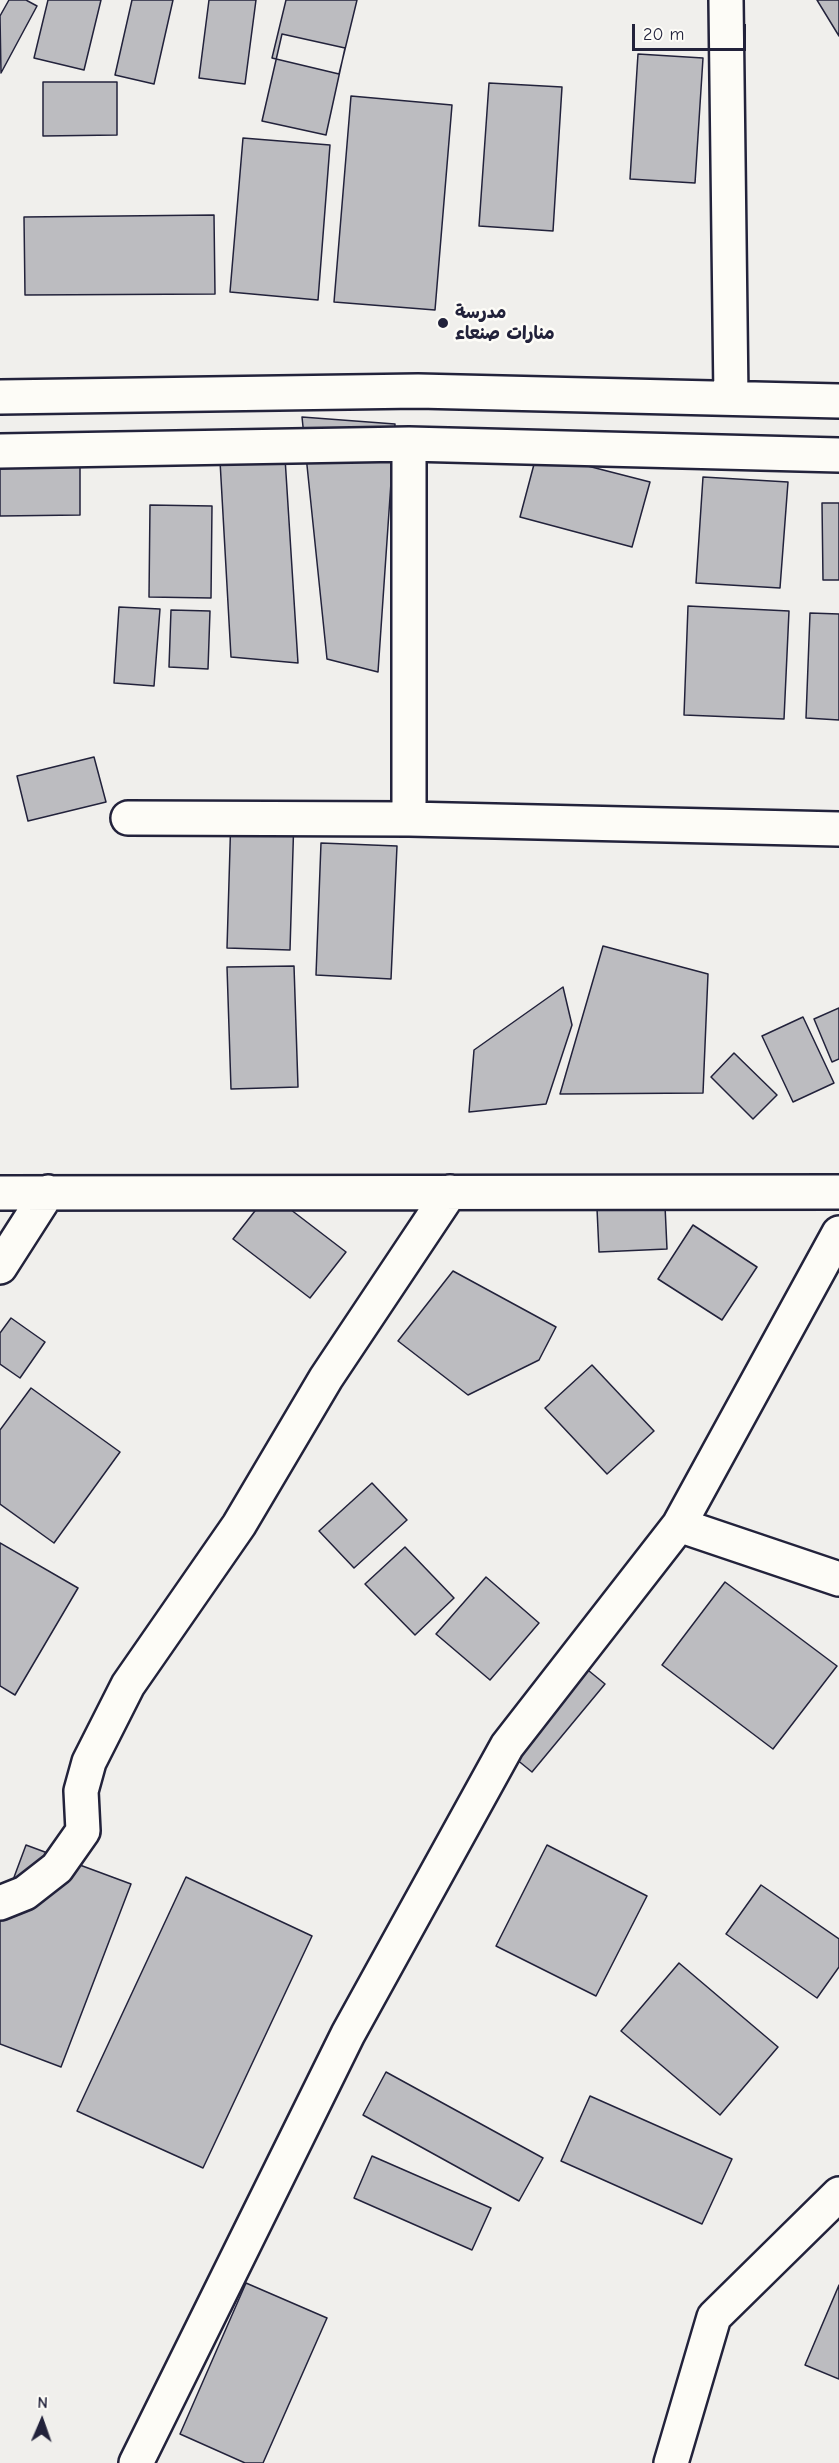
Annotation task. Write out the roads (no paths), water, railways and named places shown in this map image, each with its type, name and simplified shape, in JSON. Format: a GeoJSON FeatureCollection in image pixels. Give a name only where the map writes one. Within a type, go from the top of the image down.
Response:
{"type":"FeatureCollection","features":[{"type":"Feature","properties":{"kind":"street"},"geometry":{"type":"LineString","coordinates":[[726,0],[731,398]]}},
{"type":"Feature","properties":{"kind":"street"},"geometry":{"type":"LineString","coordinates":[[0,397],[418,391],[839,400]]}},
{"type":"Feature","properties":{"kind":"street"},"geometry":{"type":"LineString","coordinates":[[0,451],[409,444],[839,455]]}},
{"type":"Feature","properties":{"kind":"street"},"geometry":{"type":"LineString","coordinates":[[409,444],[409,819]]}},
{"type":"Feature","properties":{"kind":"street"},"geometry":{"type":"LineString","coordinates":[[128,818],[409,819],[839,830]]}},
{"type":"Feature","properties":{"kind":"street"},"geometry":{"type":"LineString","coordinates":[[0,1267],[48,1192]]}},
{"type":"Feature","properties":{"kind":"street"},"geometry":{"type":"LineString","coordinates":[[0,1903],[25,1893],[57,1868],[83,1831],[81,1791],[89,1762],[128,1685],[239,1525],[326,1378],[450,1192]]}},
{"type":"Feature","properties":{"kind":"street"},"geometry":{"type":"LineString","coordinates":[[0,1193],[839,1192]]}},
{"type":"Feature","properties":{"kind":"street"},"geometry":{"type":"LineString","coordinates":[[136,2463],[348,2034],[507,1746],[679,1526],[839,1233]]}},
{"type":"Feature","properties":{"kind":"street"},"geometry":{"type":"LineString","coordinates":[[679,1526],[839,1579]]}},
{"type":"Feature","properties":{"kind":"street"},"geometry":{"type":"LineString","coordinates":[[671,2463],[714,2317],[839,2194]]}},
{"type":"Feature","properties":{"kind":"place","name":"مدرسة منارات صنعاء"},"geometry":{"type":"Point","coordinates":[443,323]}}]}
